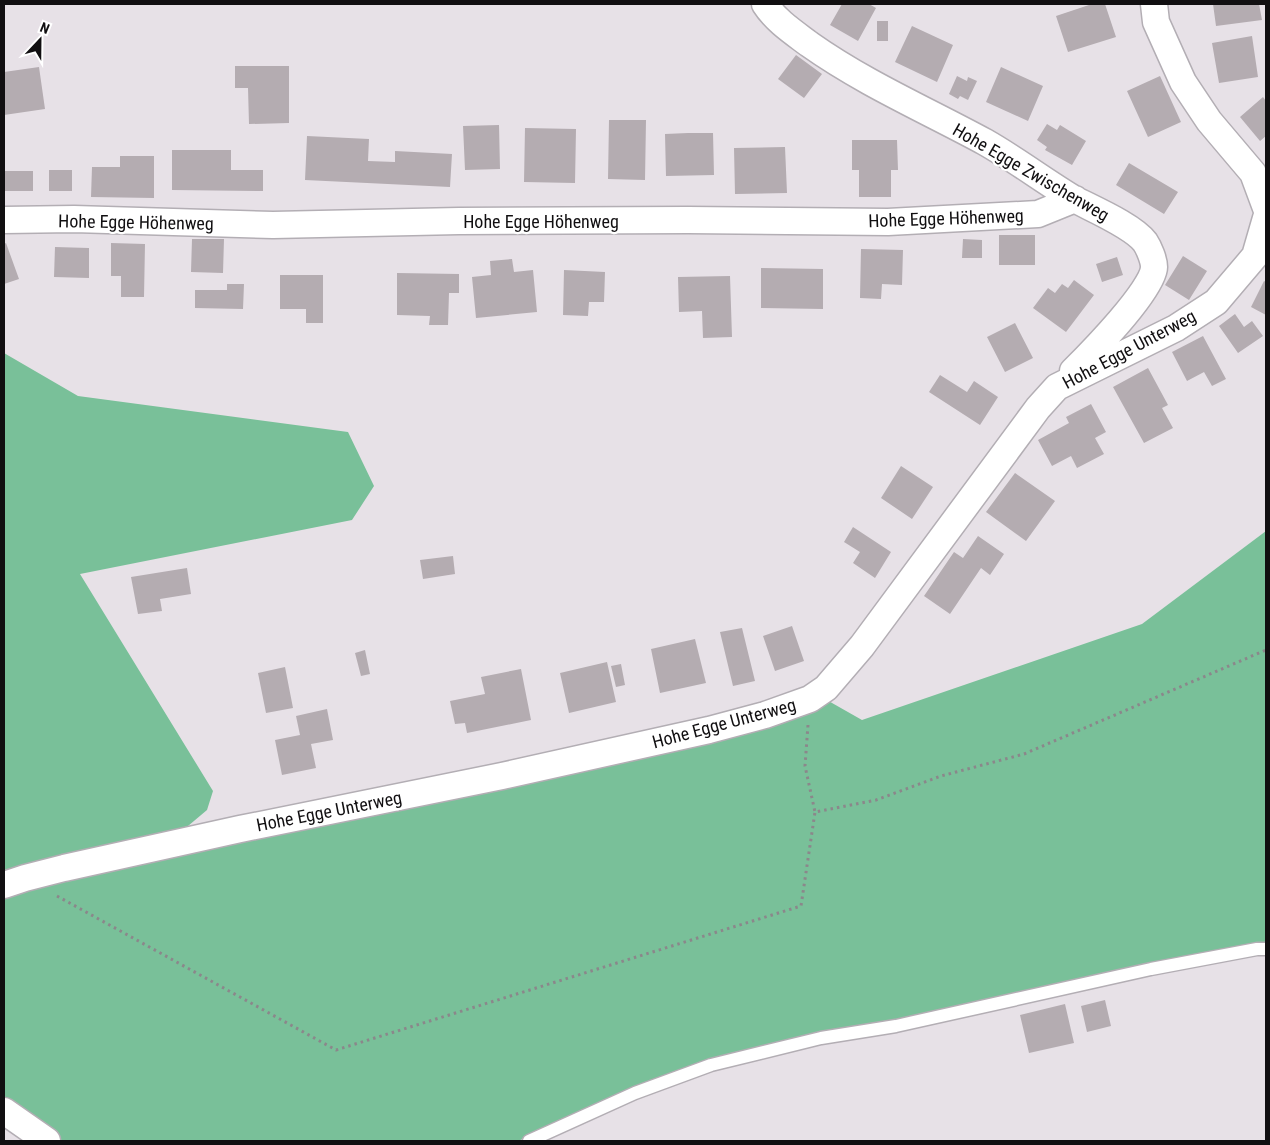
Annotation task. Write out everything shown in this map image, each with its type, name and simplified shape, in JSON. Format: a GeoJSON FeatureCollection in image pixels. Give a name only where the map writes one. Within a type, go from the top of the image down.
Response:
{"type":"FeatureCollection","features":[{"type":"Feature","properties":{"kind":"street","name":"Hohe Egge Zwischenweg"},"geometry":{"type":"LineString","coordinates":[[765,4],[771,14],[822,52],[879,87],[986,143],[1075,199],[1130,229],[1145,242],[1154,268],[1140,297],[1094,350],[1057,387]]}},
{"type":"Feature","properties":{"kind":"street"},"geometry":{"type":"LineString","coordinates":[[1154,4],[1156,22],[1183,82],[1209,121],[1253,173],[1266,208]]}},
{"type":"Feature","properties":{"kind":"street","name":"Hohe Egge Höhenweg"},"geometry":{"type":"LineString","coordinates":[[4,220],[74,219],[273,225],[468,221],[688,220],[888,222],[1038,214],[1075,199]]}},
{"type":"Feature","properties":{"kind":"street","name":"Hohe Egge Unterweg"},"geometry":{"type":"LineString","coordinates":[[14,882],[240,829],[502,776],[709,730],[765,715],[810,700],[826,688],[862,646],[1038,408],[1057,387],[1176,328],[1216,302],[1255,256],[1266,218]]}},
{"type":"Feature","properties":{"kind":"street"},"geometry":{"type":"LineString","coordinates":[[4,1111],[47,1141]]}},
{"type":"Feature","properties":{"kind":"lane"},"geometry":{"type":"LineString","coordinates":[[529,1141],[635,1092],[711,1065],[821,1038],[896,1026],[1151,969],[1257,949],[1266,949]]}},
{"type":"Feature","properties":{"kind":"path"},"geometry":{"type":"LineString","coordinates":[[815,812],[876,800],[941,776],[1024,754],[1266,650]]}},
{"type":"Feature","properties":{"kind":"path"},"geometry":{"type":"LineString","coordinates":[[14,882],[336,1050],[801,906],[815,812],[805,766],[810,700]]}},
{"type":"Feature","properties":{"kind":"green space"},"geometry":{"type":"Polygon","coordinates":[[[4,353],[78,396],[348,432],[374,486],[352,520],[80,574],[213,791],[207,810],[188,826],[95,854],[4,876],[4,353]]]}},
{"type":"Feature","properties":{"kind":"green space"},"geometry":{"type":"Polygon","coordinates":[[[1266,531],[1266,944],[707,1062],[518,1141],[62,1141],[26,1119],[4,1102],[4,893],[825,699],[862,720],[1142,624],[1266,531]]]}},
{"type":"Feature","properties":{"kind":"building"},"geometry":{"type":"Polygon","coordinates":[[[842,4],[869,4],[876,8],[858,41],[830,25],[842,4]]]}},
{"type":"Feature","properties":{"kind":"building"},"geometry":{"type":"Polygon","coordinates":[[[1089,4],[1105,4],[1116,37],[1068,52],[1056,16],[1089,4]]]}},
{"type":"Feature","properties":{"kind":"building"},"geometry":{"type":"Polygon","coordinates":[[[1213,4],[1259,4],[1262,20],[1216,26],[1213,4]]]}},
{"type":"Feature","properties":{"kind":"building"},"geometry":{"type":"Polygon","coordinates":[[[877,21],[888,21],[888,41],[877,41],[877,21]]]}},
{"type":"Feature","properties":{"kind":"building"},"geometry":{"type":"Polygon","coordinates":[[[912,26],[953,45],[937,82],[895,62],[912,26]]]}},
{"type":"Feature","properties":{"kind":"building"},"geometry":{"type":"Polygon","coordinates":[[[1252,36],[1258,77],[1219,83],[1212,43],[1252,36]]]}},
{"type":"Feature","properties":{"kind":"building"},"geometry":{"type":"Polygon","coordinates":[[[796,55],[822,74],[804,98],[778,79],[796,55]]]}},
{"type":"Feature","properties":{"kind":"building"},"geometry":{"type":"Polygon","coordinates":[[[235,66],[289,66],[289,123],[249,124],[248,88],[235,88],[235,66]]]}},
{"type":"Feature","properties":{"kind":"building"},"geometry":{"type":"Polygon","coordinates":[[[39,67],[45,109],[4,115],[4,72],[39,67]]]}},
{"type":"Feature","properties":{"kind":"building"},"geometry":{"type":"Polygon","coordinates":[[[1001,67],[1043,86],[1028,121],[986,102],[1001,67]]]}},
{"type":"Feature","properties":{"kind":"building"},"geometry":{"type":"Polygon","coordinates":[[[957,76],[967,81],[968,77],[977,81],[968,100],[960,96],[958,99],[949,94],[957,76]]]}},
{"type":"Feature","properties":{"kind":"building"},"geometry":{"type":"Polygon","coordinates":[[[1160,76],[1181,122],[1148,137],[1127,91],[1160,76]]]}},
{"type":"Feature","properties":{"kind":"building"},"geometry":{"type":"Polygon","coordinates":[[[1263,97],[1266,101],[1266,136],[1260,141],[1240,117],[1263,97]]]}},
{"type":"Feature","properties":{"kind":"building"},"geometry":{"type":"Polygon","coordinates":[[[609,120],[646,120],[645,180],[608,179],[609,120]]]}},
{"type":"Feature","properties":{"kind":"building"},"geometry":{"type":"Polygon","coordinates":[[[1047,124],[1057,130],[1060,125],[1086,141],[1072,165],[1045,150],[1047,147],[1037,140],[1047,124]]]}},
{"type":"Feature","properties":{"kind":"building"},"geometry":{"type":"Polygon","coordinates":[[[499,125],[500,169],[465,170],[463,126],[499,125]]]}},
{"type":"Feature","properties":{"kind":"building"},"geometry":{"type":"Polygon","coordinates":[[[525,128],[576,129],[575,183],[524,182],[525,128]]]}},
{"type":"Feature","properties":{"kind":"building"},"geometry":{"type":"Polygon","coordinates":[[[713,133],[714,175],[666,176],[665,134],[713,133]]]}},
{"type":"Feature","properties":{"kind":"building"},"geometry":{"type":"Polygon","coordinates":[[[307,136],[369,139],[368,161],[395,162],[395,151],[452,154],[450,187],[305,180],[307,136]]]}},
{"type":"Feature","properties":{"kind":"building"},"geometry":{"type":"Polygon","coordinates":[[[852,140],[897,140],[898,170],[891,170],[891,197],[859,197],[859,170],[852,170],[852,140]]]}},
{"type":"Feature","properties":{"kind":"building"},"geometry":{"type":"Polygon","coordinates":[[[785,147],[787,193],[735,194],[734,148],[785,147]]]}},
{"type":"Feature","properties":{"kind":"building"},"geometry":{"type":"Polygon","coordinates":[[[172,150],[231,150],[231,170],[263,170],[263,191],[172,190],[172,150]]]}},
{"type":"Feature","properties":{"kind":"building"},"geometry":{"type":"Polygon","coordinates":[[[120,156],[154,156],[154,198],[91,197],[92,167],[120,167],[120,156]]]}},
{"type":"Feature","properties":{"kind":"building"},"geometry":{"type":"Polygon","coordinates":[[[1129,163],[1178,192],[1164,214],[1116,185],[1129,163]]]}},
{"type":"Feature","properties":{"kind":"building"},"geometry":{"type":"Polygon","coordinates":[[[49,170],[72,170],[72,191],[49,191],[49,170]]]}},
{"type":"Feature","properties":{"kind":"building"},"geometry":{"type":"Polygon","coordinates":[[[4,171],[33,171],[33,191],[4,191],[4,171]]]}},
{"type":"Feature","properties":{"kind":"building"},"geometry":{"type":"Polygon","coordinates":[[[999,235],[1035,235],[1035,265],[999,265],[999,235]]]}},
{"type":"Feature","properties":{"kind":"building"},"geometry":{"type":"Polygon","coordinates":[[[192,239],[224,239],[223,273],[191,272],[192,239]]]}},
{"type":"Feature","properties":{"kind":"building"},"geometry":{"type":"Polygon","coordinates":[[[963,239],[982,240],[982,258],[962,258],[963,239]]]}},
{"type":"Feature","properties":{"kind":"building"},"geometry":{"type":"Polygon","coordinates":[[[6,243],[19,279],[4,284],[4,244],[6,243]]]}},
{"type":"Feature","properties":{"kind":"building"},"geometry":{"type":"Polygon","coordinates":[[[111,243],[145,244],[144,297],[121,297],[121,276],[111,276],[111,243]]]}},
{"type":"Feature","properties":{"kind":"building"},"geometry":{"type":"Polygon","coordinates":[[[55,247],[89,248],[89,278],[54,277],[55,247]]]}},
{"type":"Feature","properties":{"kind":"building"},"geometry":{"type":"Polygon","coordinates":[[[861,249],[903,250],[902,285],[882,284],[881,299],[860,298],[861,249]]]}},
{"type":"Feature","properties":{"kind":"building"},"geometry":{"type":"Polygon","coordinates":[[[1183,256],[1207,271],[1189,300],[1165,285],[1183,256]]]}},
{"type":"Feature","properties":{"kind":"building"},"geometry":{"type":"Polygon","coordinates":[[[1117,257],[1123,275],[1102,282],[1096,264],[1117,257]]]}},
{"type":"Feature","properties":{"kind":"building"},"geometry":{"type":"Polygon","coordinates":[[[512,259],[514,272],[533,270],[537,312],[476,318],[472,277],[491,275],[490,261],[512,259]]]}},
{"type":"Feature","properties":{"kind":"building"},"geometry":{"type":"Polygon","coordinates":[[[761,268],[823,269],[823,309],[761,308],[761,268]]]}},
{"type":"Feature","properties":{"kind":"building"},"geometry":{"type":"Polygon","coordinates":[[[564,270],[605,272],[604,302],[589,302],[588,316],[563,315],[564,270]]]}},
{"type":"Feature","properties":{"kind":"building"},"geometry":{"type":"Polygon","coordinates":[[[397,273],[459,274],[459,293],[449,293],[448,325],[429,325],[430,316],[397,315],[397,273]]]}},
{"type":"Feature","properties":{"kind":"building"},"geometry":{"type":"Polygon","coordinates":[[[280,275],[323,275],[323,323],[306,323],[306,309],[280,309],[280,275]]]}},
{"type":"Feature","properties":{"kind":"building"},"geometry":{"type":"Polygon","coordinates":[[[730,276],[732,337],[703,338],[702,311],[679,312],[678,277],[730,276]]]}},
{"type":"Feature","properties":{"kind":"building"},"geometry":{"type":"Polygon","coordinates":[[[1074,280],[1094,295],[1066,332],[1033,308],[1048,288],[1055,293],[1062,284],[1068,288],[1074,280]]]}},
{"type":"Feature","properties":{"kind":"building"},"geometry":{"type":"Polygon","coordinates":[[[1264,281],[1266,282],[1266,315],[1251,307],[1264,281]]]}},
{"type":"Feature","properties":{"kind":"building"},"geometry":{"type":"Polygon","coordinates":[[[227,284],[244,284],[243,309],[195,308],[195,290],[227,290],[227,284]]]}},
{"type":"Feature","properties":{"kind":"building"},"geometry":{"type":"Polygon","coordinates":[[[1235,314],[1244,327],[1252,321],[1263,336],[1238,353],[1219,326],[1235,314]]]}},
{"type":"Feature","properties":{"kind":"building"},"geometry":{"type":"Polygon","coordinates":[[[1015,323],[1033,358],[1005,372],[987,337],[1015,323]]]}},
{"type":"Feature","properties":{"kind":"building"},"geometry":{"type":"Polygon","coordinates":[[[1203,336],[1226,379],[1212,386],[1204,372],[1187,381],[1172,352],[1203,336]]]}},
{"type":"Feature","properties":{"kind":"building"},"geometry":{"type":"Polygon","coordinates":[[[1148,368],[1168,405],[1162,408],[1173,428],[1144,443],[1113,387],[1148,368]]]}},
{"type":"Feature","properties":{"kind":"building"},"geometry":{"type":"Polygon","coordinates":[[[940,375],[967,392],[974,381],[998,397],[980,425],[929,392],[940,375]]]}},
{"type":"Feature","properties":{"kind":"building"},"geometry":{"type":"Polygon","coordinates":[[[1091,404],[1106,432],[1095,438],[1104,454],[1077,468],[1071,456],[1052,466],[1038,440],[1069,423],[1066,417],[1091,404]]]}},
{"type":"Feature","properties":{"kind":"building"},"geometry":{"type":"Polygon","coordinates":[[[901,466],[933,487],[912,519],[881,498],[901,466]]]}},
{"type":"Feature","properties":{"kind":"building"},"geometry":{"type":"Polygon","coordinates":[[[1015,473],[1055,501],[1026,541],[986,512],[1015,473]]]}},
{"type":"Feature","properties":{"kind":"building"},"geometry":{"type":"Polygon","coordinates":[[[853,527],[891,552],[875,578],[853,563],[860,552],[844,542],[853,527]]]}},
{"type":"Feature","properties":{"kind":"building"},"geometry":{"type":"Polygon","coordinates":[[[978,536],[1004,554],[990,575],[981,568],[950,614],[924,596],[954,552],[963,558],[978,536]]]}},
{"type":"Feature","properties":{"kind":"building"},"geometry":{"type":"Polygon","coordinates":[[[453,556],[455,574],[423,579],[420,560],[453,556]]]}},
{"type":"Feature","properties":{"kind":"building"},"geometry":{"type":"Polygon","coordinates":[[[187,568],[191,594],[160,599],[162,611],[138,614],[131,577],[187,568]]]}},
{"type":"Feature","properties":{"kind":"building"},"geometry":{"type":"Polygon","coordinates":[[[792,626],[804,661],[775,671],[763,636],[792,626]]]}},
{"type":"Feature","properties":{"kind":"building"},"geometry":{"type":"Polygon","coordinates":[[[742,628],[755,681],[733,686],[720,632],[742,628]]]}},
{"type":"Feature","properties":{"kind":"building"},"geometry":{"type":"Polygon","coordinates":[[[695,639],[706,683],[660,693],[651,649],[695,639]]]}},
{"type":"Feature","properties":{"kind":"building"},"geometry":{"type":"Polygon","coordinates":[[[365,650],[370,674],[361,676],[355,653],[365,650]]]}},
{"type":"Feature","properties":{"kind":"building"},"geometry":{"type":"Polygon","coordinates":[[[607,662],[616,702],[569,713],[560,673],[607,662]]]}},
{"type":"Feature","properties":{"kind":"building"},"geometry":{"type":"Polygon","coordinates":[[[621,664],[625,685],[616,687],[611,666],[621,664]]]}},
{"type":"Feature","properties":{"kind":"building"},"geometry":{"type":"Polygon","coordinates":[[[285,667],[293,708],[266,713],[258,673],[285,667]]]}},
{"type":"Feature","properties":{"kind":"building"},"geometry":{"type":"Polygon","coordinates":[[[521,669],[531,720],[467,733],[465,723],[455,724],[450,701],[485,694],[481,677],[521,669]]]}},
{"type":"Feature","properties":{"kind":"building"},"geometry":{"type":"Polygon","coordinates":[[[327,709],[333,740],[311,744],[316,768],[282,775],[275,740],[300,735],[296,716],[327,709]]]}},
{"type":"Feature","properties":{"kind":"building"},"geometry":{"type":"Polygon","coordinates":[[[1105,1000],[1111,1026],[1087,1032],[1081,1006],[1105,1000]]]}},
{"type":"Feature","properties":{"kind":"building"},"geometry":{"type":"Polygon","coordinates":[[[1065,1004],[1074,1043],[1029,1053],[1020,1015],[1065,1004]]]}}]}
